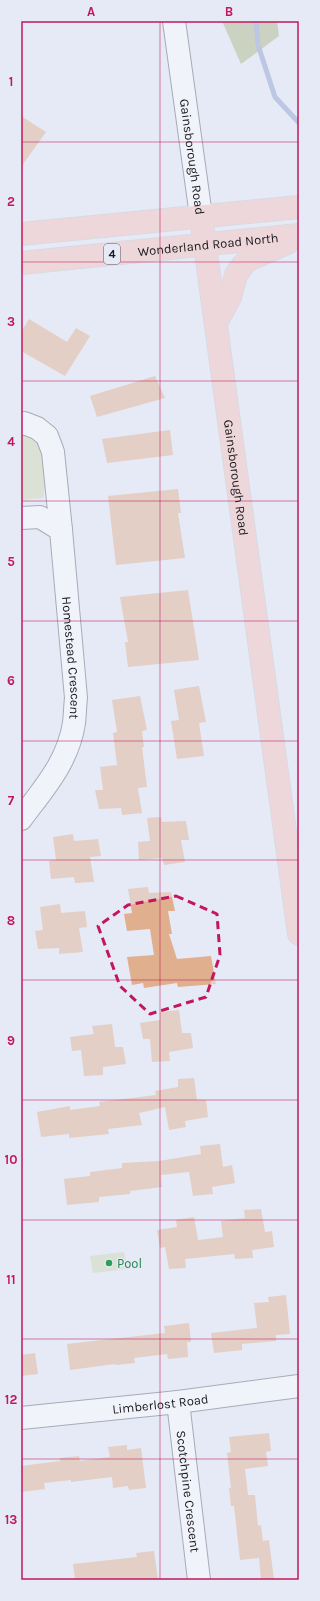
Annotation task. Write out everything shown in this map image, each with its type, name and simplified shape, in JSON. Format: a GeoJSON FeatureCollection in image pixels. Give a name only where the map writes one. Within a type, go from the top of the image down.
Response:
{"type":"FeatureCollection","features":[{"type":"Feature","properties":{"kind":"main road","name":"4"},"geometry":{"type":"LineString","coordinates":[[21,234],[299,207]]}},
{"type":"Feature","properties":{"kind":"main road","name":"Gainsborough Road"},"geometry":{"type":"LineString","coordinates":[[201,216],[299,934]]}},
{"type":"Feature","properties":{"kind":"main road","name":"Wonderland Road North"},"geometry":{"type":"LineString","coordinates":[[21,263],[204,244],[299,236]]}},
{"type":"Feature","properties":{"kind":"main road"},"geometry":{"type":"LineString","coordinates":[[216,323],[230,297],[236,275],[248,260],[281,246],[299,236]]}},
{"type":"Feature","properties":{"kind":"street","name":"Gainsborough Road"},"geometry":{"type":"LineString","coordinates":[[174,21],[201,216]]}},
{"type":"Feature","properties":{"kind":"street","name":"Homestead Crescent"},"geometry":{"type":"LineString","coordinates":[[21,424],[24,423],[37,428],[47,436],[54,452],[76,698],[74,723],[66,752],[56,774],[21,819]]}},
{"type":"Feature","properties":{"kind":"street"},"geometry":{"type":"LineString","coordinates":[[21,518],[40,517],[61,530]]}},
{"type":"Feature","properties":{"kind":"street","name":"Limberlost Road"},"geometry":{"type":"LineString","coordinates":[[21,1418],[178,1402],[299,1386]]}},
{"type":"Feature","properties":{"kind":"street","name":"Scotchpine Crescent"},"geometry":{"type":"LineString","coordinates":[[178,1402],[199,1580]]}},
{"type":"Feature","properties":{"kind":"highlighted area"},"geometry":{"type":"Polygon","coordinates":[[[176,896],[217,914],[220,955],[206,997],[150,1014],[120,986],[98,926],[128,905],[176,896]]]}},
{"type":"Feature","properties":{"kind":"green space"},"geometry":{"type":"Polygon","coordinates":[[[222,21],[277,21],[279,36],[241,64],[222,21]]]}},
{"type":"Feature","properties":{"kind":"green space"},"geometry":{"type":"Polygon","coordinates":[[[21,433],[30,436],[40,447],[45,469],[43,498],[21,500],[21,433]]]}},
{"type":"Feature","properties":{"kind":"green space","name":"Pool"},"geometry":{"type":"Polygon","coordinates":[[[124,1252],[128,1269],[93,1273],[90,1256],[124,1252]]]}},
{"type":"Feature","properties":{"kind":"building"},"geometry":{"type":"Polygon","coordinates":[[[21,116],[46,132],[21,167],[21,116]]]}},
{"type":"Feature","properties":{"kind":"building"},"geometry":{"type":"Polygon","coordinates":[[[29,319],[67,342],[76,328],[90,336],[65,376],[21,351],[21,332],[29,319]]]}},
{"type":"Feature","properties":{"kind":"building"},"geometry":{"type":"Polygon","coordinates":[[[155,376],[165,398],[97,417],[90,396],[155,376]]]}},
{"type":"Feature","properties":{"kind":"building"},"geometry":{"type":"Polygon","coordinates":[[[170,430],[173,455],[107,463],[102,439],[170,430]]]}},
{"type":"Feature","properties":{"kind":"building"},"geometry":{"type":"Polygon","coordinates":[[[178,489],[181,513],[178,513],[185,558],[116,565],[108,496],[178,489]]]}},
{"type":"Feature","properties":{"kind":"building"},"geometry":{"type":"Polygon","coordinates":[[[188,590],[199,660],[128,667],[125,642],[128,642],[120,597],[188,590]]]}},
{"type":"Feature","properties":{"kind":"building"},"geometry":{"type":"Polygon","coordinates":[[[199,686],[206,722],[199,723],[204,756],[177,759],[171,721],[179,720],[174,690],[199,686]]]}},
{"type":"Feature","properties":{"kind":"building"},"geometry":{"type":"Polygon","coordinates":[[[140,696],[147,730],[142,731],[144,747],[142,747],[147,787],[138,788],[142,813],[122,815],[121,808],[99,809],[95,790],[103,790],[100,767],[117,765],[113,733],[117,732],[112,700],[140,696]]]}},
{"type":"Feature","properties":{"kind":"building"},"geometry":{"type":"Polygon","coordinates":[[[161,817],[162,822],[186,821],[189,840],[181,840],[185,862],[164,865],[162,858],[139,860],[138,842],[150,841],[147,818],[161,817]]]}},
{"type":"Feature","properties":{"kind":"building"},"geometry":{"type":"Polygon","coordinates":[[[73,834],[74,841],[98,839],[101,856],[90,857],[94,882],[75,883],[74,877],[51,879],[49,861],[56,860],[53,837],[73,834]]]}},
{"type":"Feature","properties":{"kind":"building"},"geometry":{"type":"Polygon","coordinates":[[[148,887],[149,893],[171,892],[175,911],[168,911],[172,934],[169,934],[177,959],[211,956],[216,984],[178,987],[177,983],[144,988],[143,983],[132,985],[127,957],[154,955],[150,929],[127,931],[124,914],[132,913],[128,889],[148,887]]]}},
{"type":"Feature","properties":{"kind":"building"},"geometry":{"type":"Polygon","coordinates":[[[60,904],[61,913],[85,911],[87,927],[79,928],[83,952],[59,954],[59,948],[38,949],[35,931],[43,930],[40,907],[60,904]]]}},
{"type":"Feature","properties":{"kind":"building"},"geometry":{"type":"Polygon","coordinates":[[[179,1010],[182,1033],[191,1033],[193,1048],[169,1052],[170,1061],[152,1062],[150,1039],[143,1039],[140,1023],[160,1020],[160,1012],[179,1010]]]}},
{"type":"Feature","properties":{"kind":"building"},"geometry":{"type":"Polygon","coordinates":[[[112,1024],[115,1047],[123,1047],[126,1064],[103,1067],[103,1075],[84,1076],[81,1050],[72,1051],[70,1037],[94,1034],[92,1026],[112,1024]]]}},
{"type":"Feature","properties":{"kind":"building"},"geometry":{"type":"Polygon","coordinates":[[[194,1078],[197,1100],[206,1100],[208,1117],[185,1121],[186,1127],[169,1130],[165,1107],[139,1113],[142,1125],[108,1129],[109,1134],[69,1138],[69,1134],[41,1137],[37,1112],[70,1106],[70,1110],[100,1106],[99,1102],[156,1095],[155,1091],[178,1087],[178,1079],[194,1078]]]}},
{"type":"Feature","properties":{"kind":"building"},"geometry":{"type":"Polygon","coordinates":[[[220,1144],[223,1167],[232,1165],[235,1183],[212,1187],[213,1194],[193,1196],[189,1172],[161,1175],[162,1187],[130,1191],[130,1194],[99,1197],[99,1202],[67,1205],[64,1179],[90,1176],[90,1172],[122,1168],[122,1163],[159,1161],[201,1154],[200,1146],[220,1144]]]}},
{"type":"Feature","properties":{"kind":"building"},"geometry":{"type":"Polygon","coordinates":[[[261,1209],[265,1232],[272,1231],[274,1247],[252,1250],[253,1258],[235,1259],[234,1254],[185,1259],[186,1268],[169,1269],[165,1247],[160,1248],[157,1230],[177,1227],[176,1220],[194,1217],[198,1240],[223,1237],[221,1221],[245,1218],[244,1210],[261,1209]]]}},
{"type":"Feature","properties":{"kind":"building"},"geometry":{"type":"Polygon","coordinates":[[[286,1295],[290,1334],[276,1335],[276,1341],[242,1344],[242,1350],[214,1353],[211,1333],[257,1328],[254,1303],[269,1302],[268,1297],[286,1295]]]}},
{"type":"Feature","properties":{"kind":"building"},"geometry":{"type":"Polygon","coordinates":[[[189,1323],[191,1342],[187,1342],[188,1357],[168,1359],[167,1354],[134,1358],[135,1363],[70,1370],[67,1344],[165,1333],[164,1326],[189,1323]]]}},
{"type":"Feature","properties":{"kind":"building"},"geometry":{"type":"Polygon","coordinates":[[[35,1353],[38,1374],[21,1376],[21,1355],[35,1353]]]}},
{"type":"Feature","properties":{"kind":"building"},"geometry":{"type":"Polygon","coordinates":[[[269,1433],[271,1451],[266,1452],[268,1466],[245,1469],[248,1495],[255,1495],[258,1526],[261,1525],[263,1541],[269,1540],[274,1580],[261,1580],[259,1558],[240,1560],[234,1506],[231,1506],[229,1488],[231,1488],[227,1453],[231,1452],[229,1437],[269,1433]]]}},
{"type":"Feature","properties":{"kind":"building"},"geometry":{"type":"Polygon","coordinates":[[[127,1445],[127,1450],[141,1448],[146,1488],[129,1490],[128,1486],[113,1488],[112,1477],[71,1482],[71,1480],[44,1483],[45,1489],[21,1492],[21,1466],[60,1461],[60,1458],[79,1456],[80,1461],[110,1457],[108,1447],[127,1445]]]}},
{"type":"Feature","properties":{"kind":"building"},"geometry":{"type":"Polygon","coordinates":[[[154,1551],[158,1580],[75,1580],[73,1564],[137,1557],[136,1553],[154,1551]]]}},
{"type":"Feature","properties":{"kind":"waterway"},"geometry":{"type":"LineString","coordinates":[[256,21],[258,45],[275,97],[299,123]]}},
{"type":"Feature","properties":{"kind":"place","name":"Pool"},"geometry":{"type":"Point","coordinates":[109,1263]}}]}
